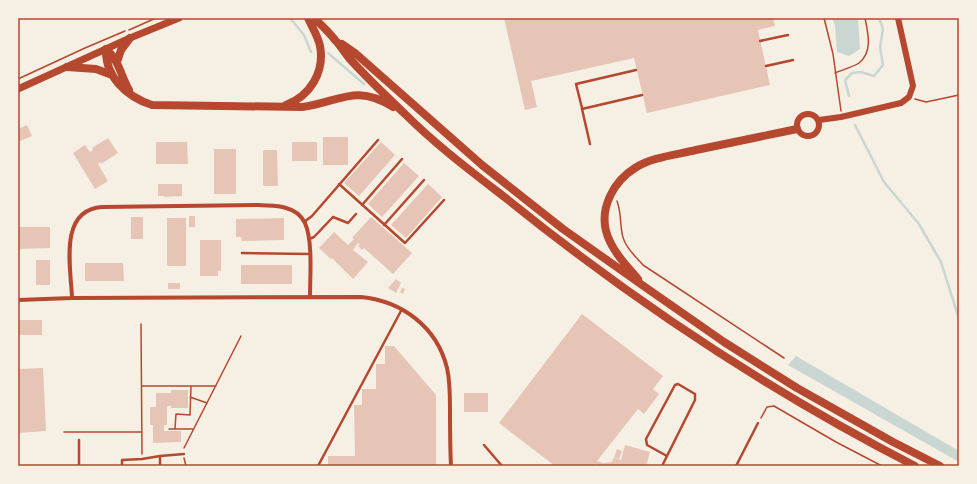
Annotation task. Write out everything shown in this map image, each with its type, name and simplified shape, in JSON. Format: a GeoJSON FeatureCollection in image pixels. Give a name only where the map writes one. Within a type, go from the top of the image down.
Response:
{"type":"FeatureCollection","features":[{"type":"Feature","properties":{"kind":"highway"},"geometry":{"type":"LineString","coordinates":[[280,106],[294,102],[305,93],[314,82],[320,69],[320,46],[308,18]]}},
{"type":"Feature","properties":{"kind":"highway"},"geometry":{"type":"LineString","coordinates":[[314,18],[334,39],[349,58],[405,115],[550,234],[623,287],[716,351],[885,451],[915,466]]}},
{"type":"Feature","properties":{"kind":"highway"},"geometry":{"type":"LineString","coordinates":[[117,62],[121,50],[130,38]]}},
{"type":"Feature","properties":{"kind":"highway"},"geometry":{"type":"LineString","coordinates":[[334,39],[355,53],[482,165],[563,229],[645,287],[724,342],[797,388],[893,442],[940,466]]}},
{"type":"Feature","properties":{"kind":"highway"},"geometry":{"type":"LineString","coordinates":[[106,49],[112,53],[117,62],[123,79],[132,96]]}},
{"type":"Feature","properties":{"kind":"highway"},"geometry":{"type":"LineString","coordinates":[[106,49],[106,60],[112,75],[124,90],[140,101],[152,105],[307,106],[347,95],[363,95],[384,101],[405,115]]}},
{"type":"Feature","properties":{"kind":"highway"},"geometry":{"type":"LineString","coordinates":[[67,67],[96,70],[112,75]]}},
{"type":"Feature","properties":{"kind":"highway"},"geometry":{"type":"LineString","coordinates":[[645,287],[620,258],[606,231],[605,218],[608,202],[621,179],[635,168],[659,158],[797,129]]}},
{"type":"Feature","properties":{"kind":"main road"},"geometry":{"type":"LineString","coordinates":[[18,89],[130,38],[179,18]]}},
{"type":"Feature","properties":{"kind":"street"},"geometry":{"type":"LineString","coordinates":[[819,120],[842,117],[901,104],[909,97],[913,86],[898,18]]}},
{"type":"Feature","properties":{"kind":"street"},"geometry":{"type":"LineString","coordinates":[[806,113],[816,116],[819,120],[820,125],[815,134],[805,136],[797,129],[797,122],[800,116],[806,113]]}},
{"type":"Feature","properties":{"kind":"street"},"geometry":{"type":"LineString","coordinates":[[72,298],[70,242],[72,230],[77,220],[91,209],[102,207],[275,206],[292,210],[301,217],[304,222],[309,239],[310,298]]}},
{"type":"Feature","properties":{"kind":"street"},"geometry":{"type":"LineString","coordinates":[[18,300],[72,298],[372,298],[382,301],[402,309],[415,318],[428,331],[440,348],[449,378],[451,466]]}},
{"type":"Feature","properties":{"kind":"lane"},"geometry":{"type":"LineString","coordinates":[[760,41],[788,35]]}},
{"type":"Feature","properties":{"kind":"lane"},"geometry":{"type":"LineString","coordinates":[[766,66],[793,60]]}},
{"type":"Feature","properties":{"kind":"lane"},"geometry":{"type":"LineString","coordinates":[[590,144],[576,84],[636,70]]}},
{"type":"Feature","properties":{"kind":"lane"},"geometry":{"type":"LineString","coordinates":[[582,108],[642,95]]}},
{"type":"Feature","properties":{"kind":"lane"},"geometry":{"type":"LineString","coordinates":[[304,222],[312,216],[378,140]]}},
{"type":"Feature","properties":{"kind":"lane"},"geometry":{"type":"LineString","coordinates":[[362,205],[402,159]]}},
{"type":"Feature","properties":{"kind":"lane"},"geometry":{"type":"LineString","coordinates":[[384,225],[424,180]]}},
{"type":"Feature","properties":{"kind":"lane"},"geometry":{"type":"LineString","coordinates":[[339,184],[405,243],[444,200]]}},
{"type":"Feature","properties":{"kind":"lane"},"geometry":{"type":"LineString","coordinates":[[309,239],[314,237],[333,217],[348,223],[356,214]]}},
{"type":"Feature","properties":{"kind":"lane"},"geometry":{"type":"LineString","coordinates":[[242,253],[310,254]]}},
{"type":"Feature","properties":{"kind":"lane"},"geometry":{"type":"LineString","coordinates":[[318,466],[402,309]]}},
{"type":"Feature","properties":{"kind":"lane"},"geometry":{"type":"LineString","coordinates":[[662,466],[667,456],[696,397],[695,394],[678,384],[675,385],[646,439],[647,445],[667,456]]}},
{"type":"Feature","properties":{"kind":"lane"},"geometry":{"type":"LineString","coordinates":[[736,466],[758,423]]}},
{"type":"Feature","properties":{"kind":"lane"},"geometry":{"type":"LineString","coordinates":[[79,440],[79,466]]}},
{"type":"Feature","properties":{"kind":"lane"},"geometry":{"type":"LineString","coordinates":[[484,445],[502,466]]}},
{"type":"Feature","properties":{"kind":"lane"},"geometry":{"type":"LineString","coordinates":[[122,466],[122,460],[184,454]]}},
{"type":"Feature","properties":{"kind":"lane"},"geometry":{"type":"LineString","coordinates":[[160,456],[160,466]]}},
{"type":"Feature","properties":{"kind":"path"},"geometry":{"type":"LineString","coordinates":[[18,79],[85,48],[156,18]]}},
{"type":"Feature","properties":{"kind":"path"},"geometry":{"type":"LineString","coordinates":[[824,18],[832,54],[842,117]]}},
{"type":"Feature","properties":{"kind":"path"},"geometry":{"type":"LineString","coordinates":[[835,73],[859,63],[866,54],[869,42],[865,18]]}},
{"type":"Feature","properties":{"kind":"path"},"geometry":{"type":"LineString","coordinates":[[909,97],[926,102],[959,95]]}},
{"type":"Feature","properties":{"kind":"path"},"geometry":{"type":"LineString","coordinates":[[614,189],[620,208],[622,234],[629,251],[643,265],[784,358]]}},
{"type":"Feature","properties":{"kind":"path"},"geometry":{"type":"LineString","coordinates":[[141,324],[142,459]]}},
{"type":"Feature","properties":{"kind":"path"},"geometry":{"type":"LineString","coordinates":[[186,466],[184,446],[241,336]]}},
{"type":"Feature","properties":{"kind":"path"},"geometry":{"type":"LineString","coordinates":[[142,386],[216,386]]}},
{"type":"Feature","properties":{"kind":"path"},"geometry":{"type":"LineString","coordinates":[[175,428],[176,414],[190,415],[191,386]]}},
{"type":"Feature","properties":{"kind":"path"},"geometry":{"type":"LineString","coordinates":[[190,398],[207,403]]}},
{"type":"Feature","properties":{"kind":"path"},"geometry":{"type":"LineString","coordinates":[[758,423],[767,407],[774,406],[836,442],[882,466]]}},
{"type":"Feature","properties":{"kind":"path"},"geometry":{"type":"LineString","coordinates":[[169,429],[193,429]]}},
{"type":"Feature","properties":{"kind":"path"},"geometry":{"type":"LineString","coordinates":[[64,432],[142,432]]}},
{"type":"Feature","properties":{"kind":"shaded area"},"geometry":{"type":"Polygon","coordinates":[[[832,18],[858,18],[860,49],[849,56],[837,52],[835,25],[832,18]]]}},
{"type":"Feature","properties":{"kind":"shaded area"},"geometry":{"type":"Polygon","coordinates":[[[796,356],[959,451],[959,462],[788,365],[796,356]]]}},
{"type":"Feature","properties":{"kind":"building"},"geometry":{"type":"Polygon","coordinates":[[[504,18],[773,18],[775,26],[758,30],[770,85],[647,113],[634,58],[531,81],[537,107],[525,110],[504,18]]]}},
{"type":"Feature","properties":{"kind":"building"},"geometry":{"type":"Polygon","coordinates":[[[27,125],[32,136],[18,142],[18,129],[27,125]]]}},
{"type":"Feature","properties":{"kind":"building"},"geometry":{"type":"Polygon","coordinates":[[[323,137],[348,137],[348,165],[323,165],[323,137]]]}},
{"type":"Feature","properties":{"kind":"building"},"geometry":{"type":"Polygon","coordinates":[[[108,138],[118,153],[101,164],[100,162],[98,164],[108,181],[95,189],[73,153],[85,145],[90,152],[93,150],[92,148],[108,138]]]}},
{"type":"Feature","properties":{"kind":"building"},"geometry":{"type":"Polygon","coordinates":[[[156,142],[187,142],[188,164],[156,164],[156,142]]]}},
{"type":"Feature","properties":{"kind":"building"},"geometry":{"type":"Polygon","coordinates":[[[292,142],[317,142],[317,161],[292,161],[292,142]]]}},
{"type":"Feature","properties":{"kind":"building"},"geometry":{"type":"Polygon","coordinates":[[[381,142],[395,155],[359,196],[344,183],[381,142]]]}},
{"type":"Feature","properties":{"kind":"building"},"geometry":{"type":"Polygon","coordinates":[[[214,149],[236,149],[236,194],[214,194],[214,149]]]}},
{"type":"Feature","properties":{"kind":"building"},"geometry":{"type":"Polygon","coordinates":[[[263,150],[277,150],[278,186],[263,186],[263,150]]]}},
{"type":"Feature","properties":{"kind":"building"},"geometry":{"type":"Polygon","coordinates":[[[404,163],[419,176],[382,217],[368,204],[404,163]]]}},
{"type":"Feature","properties":{"kind":"building"},"geometry":{"type":"Polygon","coordinates":[[[158,184],[182,184],[182,196],[158,196],[158,184]]]}},
{"type":"Feature","properties":{"kind":"building"},"geometry":{"type":"Polygon","coordinates":[[[428,184],[442,197],[406,238],[391,225],[428,184]]]}},
{"type":"Feature","properties":{"kind":"building"},"geometry":{"type":"Polygon","coordinates":[[[189,216],[195,216],[195,227],[189,227],[189,216]]]}},
{"type":"Feature","properties":{"kind":"building"},"geometry":{"type":"Polygon","coordinates":[[[131,217],[143,217],[143,239],[131,239],[131,217]]]}},
{"type":"Feature","properties":{"kind":"building"},"geometry":{"type":"Polygon","coordinates":[[[371,217],[412,253],[393,274],[364,248],[362,250],[358,246],[360,244],[358,243],[353,250],[368,262],[353,279],[332,258],[331,259],[319,248],[334,232],[348,245],[354,239],[352,238],[371,217]]]}},
{"type":"Feature","properties":{"kind":"building"},"geometry":{"type":"Polygon","coordinates":[[[167,218],[186,218],[186,266],[167,266],[167,218]]]}},
{"type":"Feature","properties":{"kind":"building"},"geometry":{"type":"Polygon","coordinates":[[[284,218],[284,240],[242,241],[241,237],[236,237],[236,219],[284,218]]]}},
{"type":"Feature","properties":{"kind":"building"},"geometry":{"type":"Polygon","coordinates":[[[18,227],[50,227],[50,248],[18,249],[18,227]]]}},
{"type":"Feature","properties":{"kind":"building"},"geometry":{"type":"Polygon","coordinates":[[[200,240],[221,240],[221,271],[218,271],[218,276],[200,276],[200,240]]]}},
{"type":"Feature","properties":{"kind":"building"},"geometry":{"type":"Polygon","coordinates":[[[36,260],[50,260],[50,285],[36,285],[36,260]]]}},
{"type":"Feature","properties":{"kind":"building"},"geometry":{"type":"Polygon","coordinates":[[[85,263],[123,263],[124,281],[85,281],[85,263]]]}},
{"type":"Feature","properties":{"kind":"building"},"geometry":{"type":"Polygon","coordinates":[[[241,265],[292,265],[292,284],[241,284],[241,265]]]}},
{"type":"Feature","properties":{"kind":"building"},"geometry":{"type":"Polygon","coordinates":[[[396,279],[401,283],[396,293],[388,288],[396,279]]]}},
{"type":"Feature","properties":{"kind":"building"},"geometry":{"type":"Polygon","coordinates":[[[168,283],[180,283],[180,289],[168,289],[168,283]]]}},
{"type":"Feature","properties":{"kind":"building"},"geometry":{"type":"Polygon","coordinates":[[[402,288],[405,289],[403,294],[400,292],[402,288]]]}},
{"type":"Feature","properties":{"kind":"building"},"geometry":{"type":"Polygon","coordinates":[[[582,314],[663,376],[653,389],[659,394],[644,414],[638,409],[597,461],[603,463],[612,462],[613,458],[621,460],[625,445],[650,452],[646,466],[602,466],[595,464],[594,466],[555,466],[499,423],[582,314]]]}},
{"type":"Feature","properties":{"kind":"building"},"geometry":{"type":"Polygon","coordinates":[[[18,320],[42,320],[42,335],[18,335],[18,320]]]}},
{"type":"Feature","properties":{"kind":"building"},"geometry":{"type":"Polygon","coordinates":[[[385,346],[394,346],[436,395],[436,466],[328,466],[328,456],[355,456],[354,405],[362,405],[362,389],[376,389],[376,364],[385,364],[385,346]]]}},
{"type":"Feature","properties":{"kind":"building"},"geometry":{"type":"Polygon","coordinates":[[[43,368],[46,431],[18,433],[18,369],[43,368]]]}},
{"type":"Feature","properties":{"kind":"building"},"geometry":{"type":"Polygon","coordinates":[[[171,390],[188,390],[188,408],[171,408],[171,406],[167,406],[167,425],[164,425],[164,431],[181,431],[181,442],[153,443],[153,425],[150,425],[150,407],[156,407],[156,393],[171,393],[171,390]]]}},
{"type":"Feature","properties":{"kind":"building"},"geometry":{"type":"Polygon","coordinates":[[[464,393],[488,393],[488,412],[464,412],[464,393]]]}},
{"type":"Feature","properties":{"kind":"building"},"geometry":{"type":"Polygon","coordinates":[[[617,449],[622,451],[619,459],[614,458],[617,449]]]}},
{"type":"Feature","properties":{"kind":"waterway"},"geometry":{"type":"LineString","coordinates":[[290,18],[304,35],[311,52]]}},
{"type":"Feature","properties":{"kind":"waterway"},"geometry":{"type":"LineString","coordinates":[[849,96],[845,80],[852,73],[861,72],[874,76],[883,65],[880,47],[883,29],[879,18]]}},
{"type":"Feature","properties":{"kind":"waterway"},"geometry":{"type":"LineString","coordinates":[[328,53],[364,84]]}},
{"type":"Feature","properties":{"kind":"waterway"},"geometry":{"type":"LineString","coordinates":[[855,125],[884,182],[919,224],[941,262],[959,319]]}}]}
